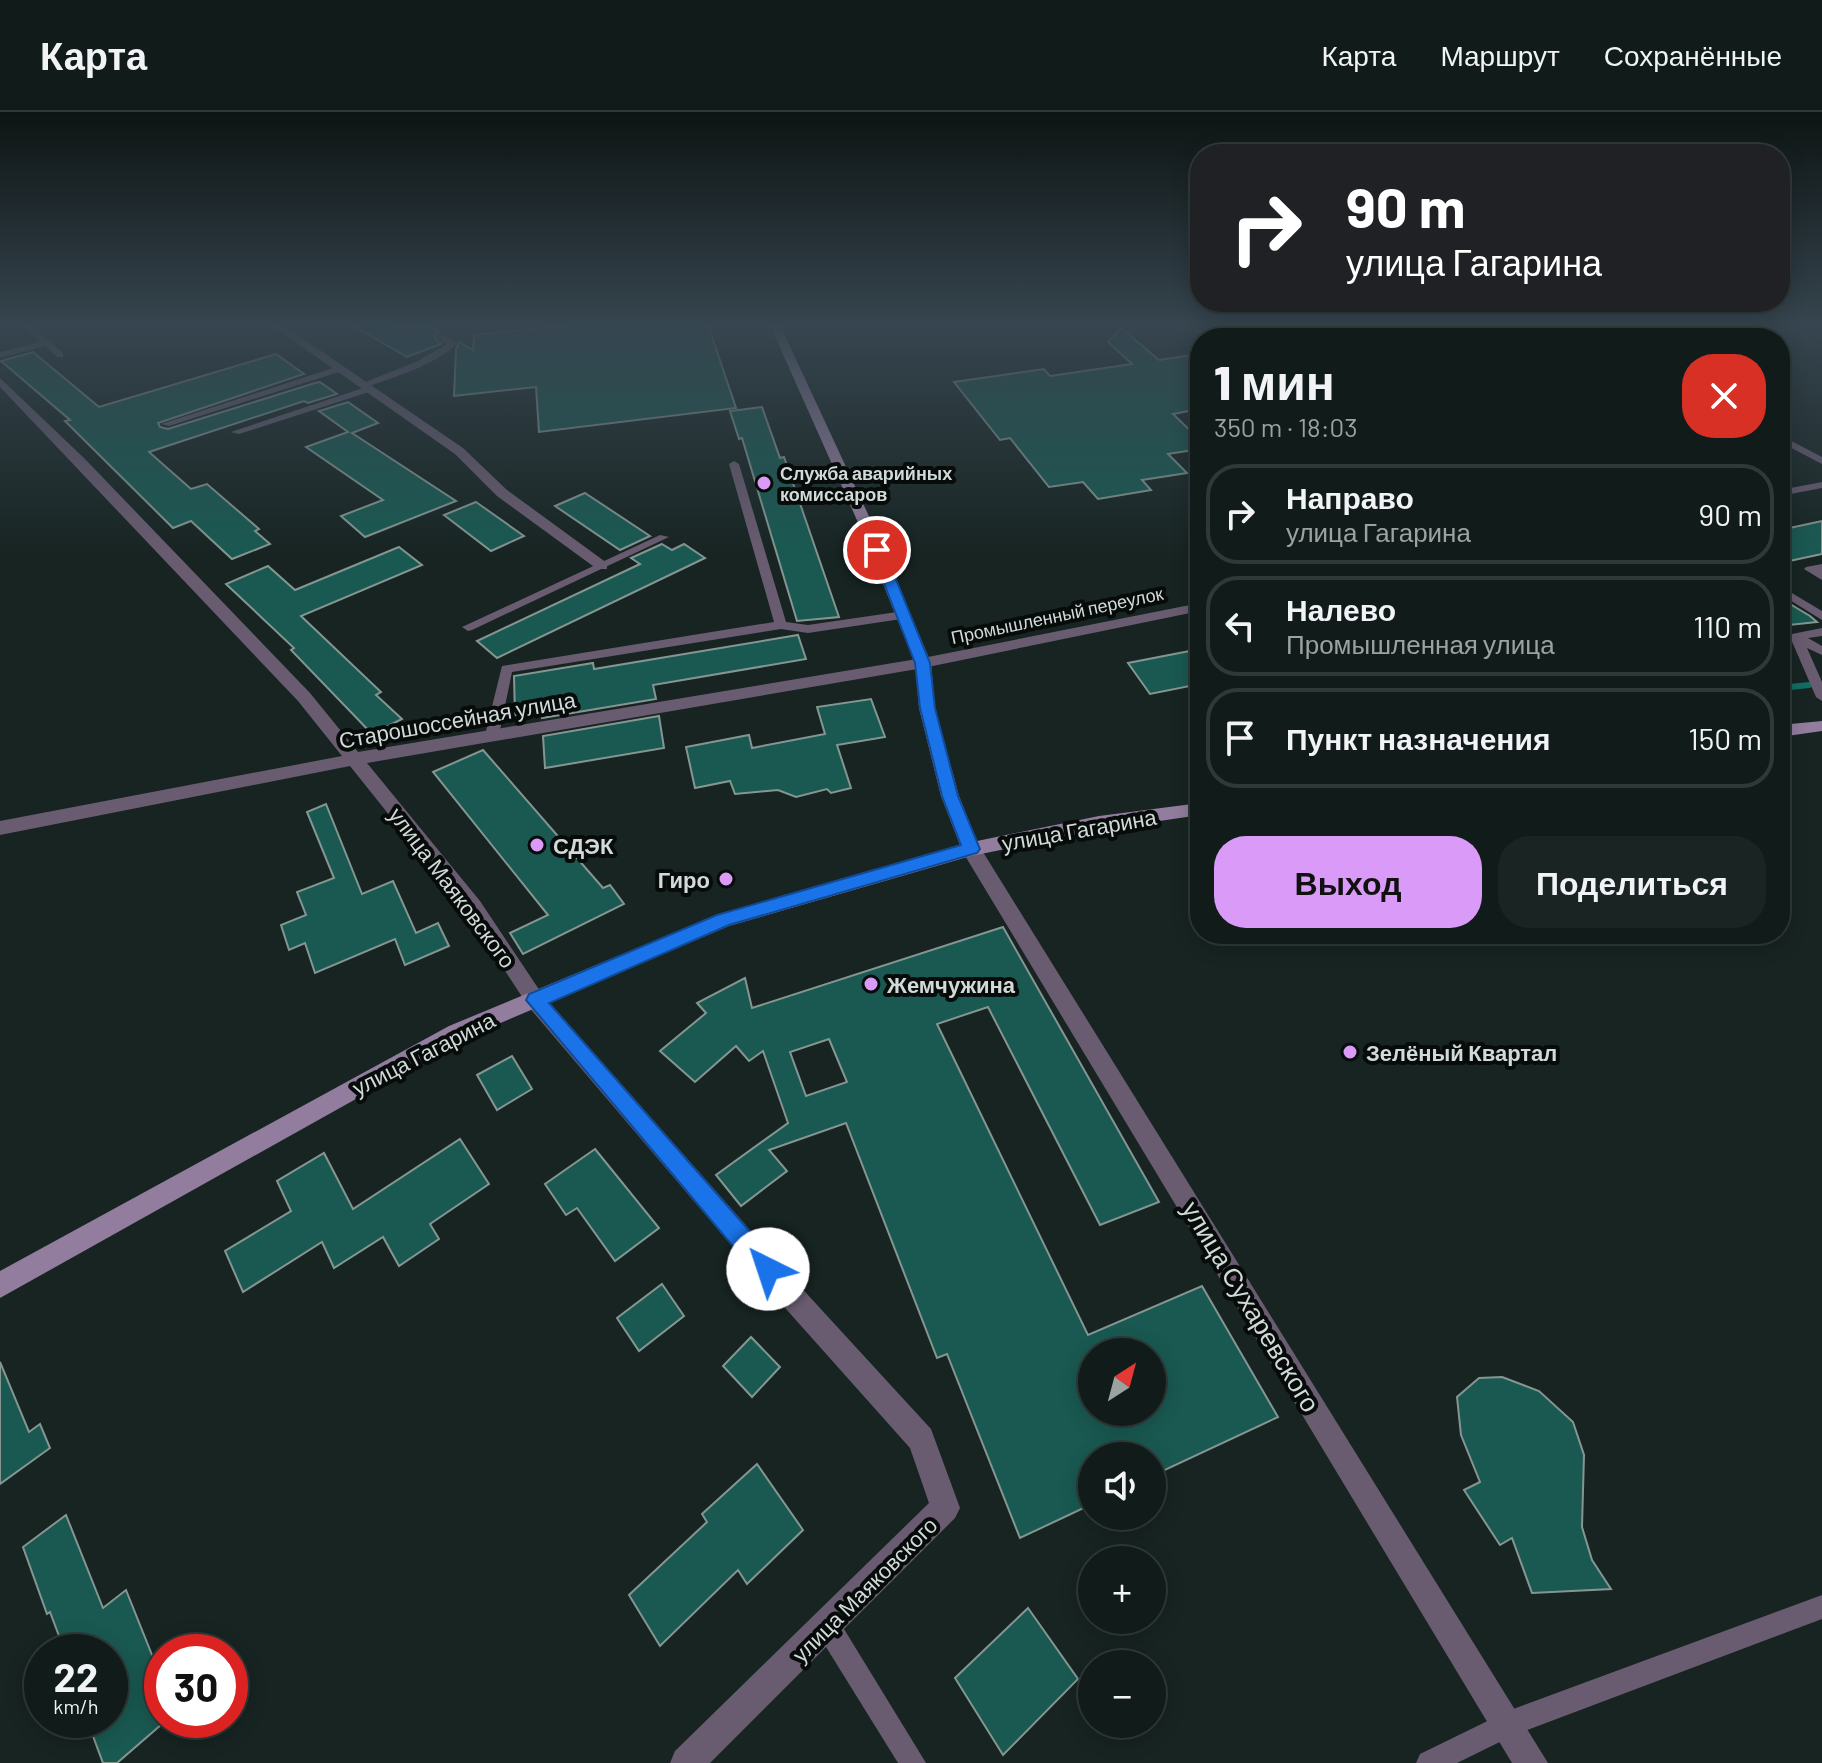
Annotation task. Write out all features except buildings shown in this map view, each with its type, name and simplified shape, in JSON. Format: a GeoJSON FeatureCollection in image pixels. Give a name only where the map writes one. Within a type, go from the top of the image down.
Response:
{"type":"FeatureCollection","features":[{"type":"Feature","properties":{"kind":"street","name":"улица Маяковского"},"geometry":{"type":"LineString","coordinates":[[21,402],[304,697],[473,906],[535,1000],[777,1280],[921,1439],[945,1508],[687,1763]]}},
{"type":"Feature","properties":{"kind":"street"},"geometry":{"type":"LineString","coordinates":[[388,402],[459,451],[502,493],[602,566]]}},
{"type":"Feature","properties":{"kind":"street"},"geometry":{"type":"LineString","coordinates":[[809,402],[923,663],[927,708],[950,796],[971,849]]}},
{"type":"Feature","properties":{"kind":"street","name":"Промышленный переулок"},"geometry":{"type":"LineString","coordinates":[[923,663],[1190,609]]}},
{"type":"Feature","properties":{"kind":"street","name":"Старошоссейная улица"},"geometry":{"type":"LineString","coordinates":[[0,828],[354,759],[923,663]]}},
{"type":"Feature","properties":{"kind":"street"},"geometry":{"type":"LineString","coordinates":[[1790,730],[1822,726]]}},
{"type":"Feature","properties":{"kind":"street","name":"улица Гагарина"},"geometry":{"type":"LineString","coordinates":[[0,1285],[457,1032],[724,920],[971,849],[1099,823],[1190,810]]}},
{"type":"Feature","properties":{"kind":"street","name":"улица Сухаревского"},"geometry":{"type":"LineString","coordinates":[[971,849],[1531,1763]]}},
{"type":"Feature","properties":{"kind":"lane"},"geometry":{"type":"LineString","coordinates":[[166,424],[235,402]]}},
{"type":"Feature","properties":{"kind":"lane"},"geometry":{"type":"LineString","coordinates":[[236,432],[323,402]]}},
{"type":"Feature","properties":{"kind":"lane"},"geometry":{"type":"LineString","coordinates":[[1790,443],[1822,461]]}},
{"type":"Feature","properties":{"kind":"lane"},"geometry":{"type":"LineString","coordinates":[[734,464],[781,625]]}},
{"type":"Feature","properties":{"kind":"lane"},"geometry":{"type":"LineString","coordinates":[[1790,491],[1822,485]]}},
{"type":"Feature","properties":{"kind":"lane"},"geometry":{"type":"LineString","coordinates":[[468,627],[664,537]]}},
{"type":"Feature","properties":{"kind":"lane"},"geometry":{"type":"LineString","coordinates":[[1822,567],[1810,569],[1822,577]]}},
{"type":"Feature","properties":{"kind":"lane"},"geometry":{"type":"LineString","coordinates":[[1790,595],[1822,616]]}},
{"type":"Feature","properties":{"kind":"lane"},"geometry":{"type":"LineString","coordinates":[[492,735],[506,669],[781,625],[808,629],[904,615]]}},
{"type":"Feature","properties":{"kind":"lane"},"geometry":{"type":"LineString","coordinates":[[1796,637],[1822,632]]}},
{"type":"Feature","properties":{"kind":"lane"},"geometry":{"type":"LineString","coordinates":[[1796,637],[1822,651]]}},
{"type":"Feature","properties":{"kind":"lane"},"geometry":{"type":"LineString","coordinates":[[1796,637],[1822,697]]}},
{"type":"Feature","properties":{"kind":"lane"},"geometry":{"type":"LineString","coordinates":[[1429,1763],[1508,1724],[1822,1607]]}},
{"type":"Feature","properties":{"kind":"lane"},"geometry":{"type":"LineString","coordinates":[[827,1625],[913,1763]]}},
{"type":"Feature","properties":{"kind":"waterway"},"geometry":{"type":"LineString","coordinates":[[1790,687],[1809,685]]}},
{"type":"Feature","properties":{"kind":"place","name":"Служба аварийных комиссаров"},"geometry":{"type":"Point","coordinates":[764,483]}},
{"type":"Feature","properties":{"kind":"place","name":"СДЭК"},"geometry":{"type":"Point","coordinates":[537,845]}},
{"type":"Feature","properties":{"kind":"place","name":"Гиро"},"geometry":{"type":"Point","coordinates":[726,879]}},
{"type":"Feature","properties":{"kind":"place","name":"Жемчужина"},"geometry":{"type":"Point","coordinates":[871,984]}},
{"type":"Feature","properties":{"kind":"place","name":"Зелёный Квартал"},"geometry":{"type":"Point","coordinates":[1350,1052]}},
{"type":"Feature","properties":{"kind":"route"},"geometry":{"type":"LineString","coordinates":[[768,1269],[535,1000],[724,920],[971,849],[950,796],[927,708],[923,663],[877,550]]}}]}
